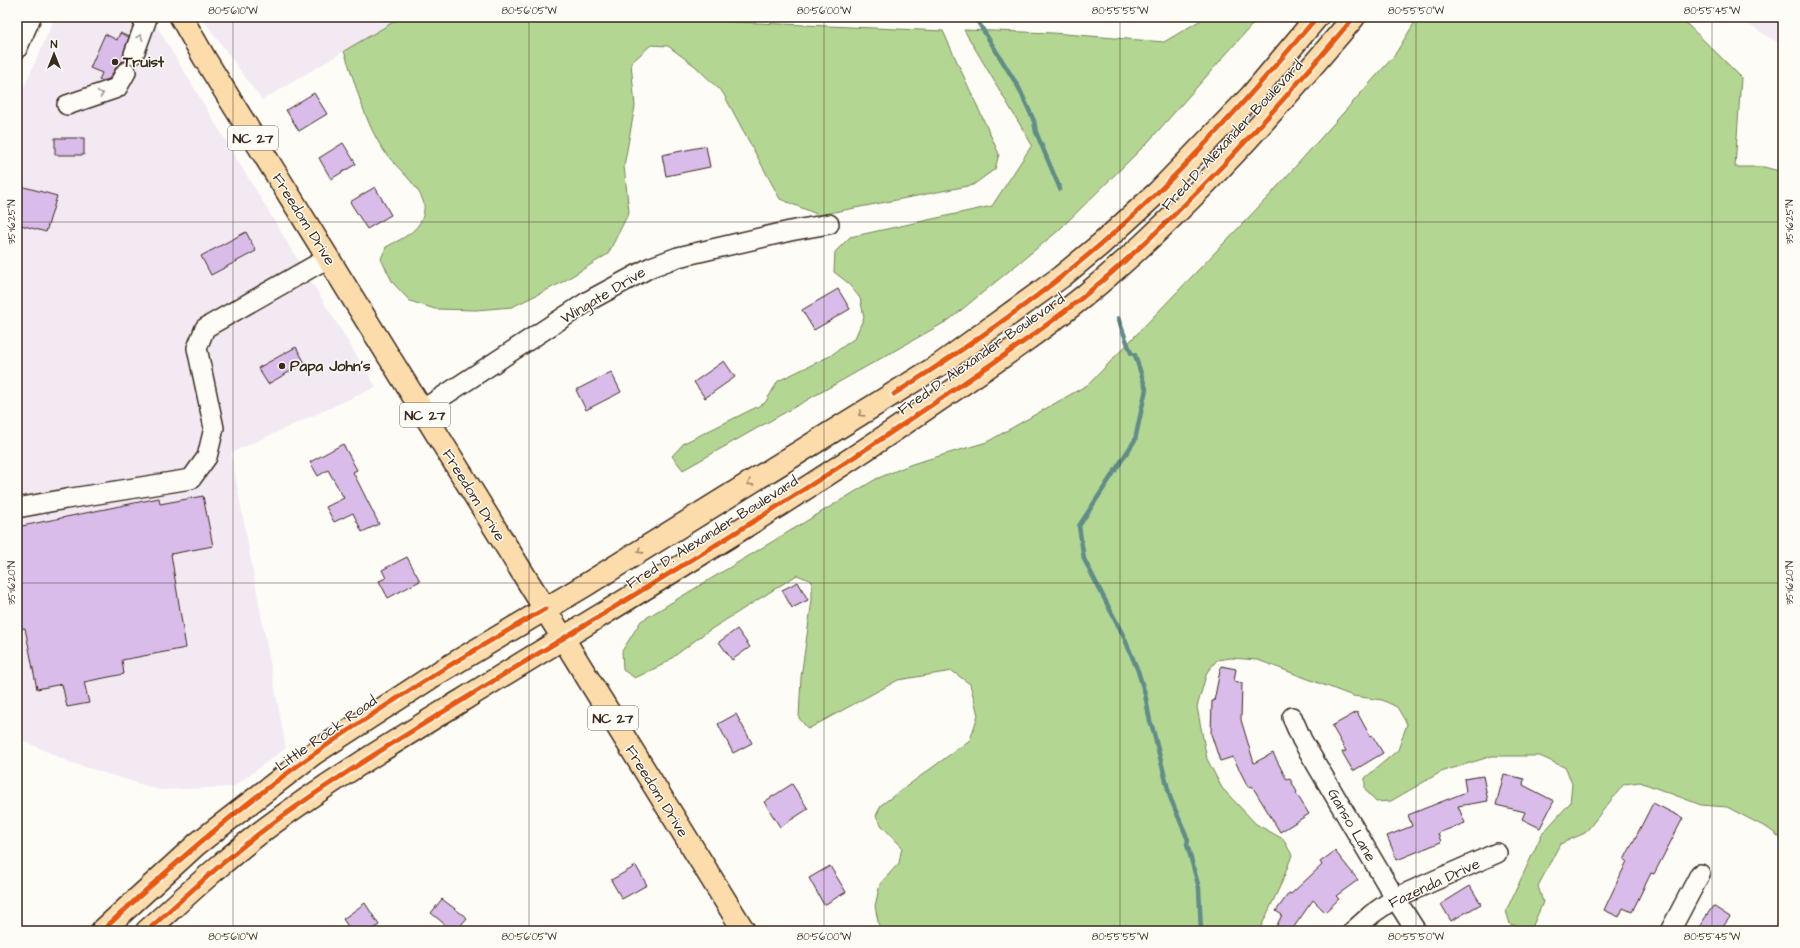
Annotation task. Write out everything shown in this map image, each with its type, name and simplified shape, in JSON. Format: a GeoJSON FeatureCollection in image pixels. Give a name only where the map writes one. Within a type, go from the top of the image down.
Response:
{"type":"FeatureCollection","features":[{"type":"Feature","properties":{"kind":"main road","name":"Freedom Drive"},"geometry":{"type":"LineString","coordinates":[[181,17],[204,59],[744,931]]}},
{"type":"Feature","properties":{"kind":"main road","name":"Fred D. Alexander Boulevard"},"geometry":{"type":"LineString","coordinates":[[545,608],[941,364],[1061,277],[1101,244],[1159,191],[1250,97],[1317,17]]}},
{"type":"Feature","properties":{"kind":"main road","name":"Fred D. Alexander Boulevard"},"geometry":{"type":"LineString","coordinates":[[563,638],[848,462],[1030,337],[1083,296],[1178,212],[1232,158],[1354,17]]}},
{"type":"Feature","properties":{"kind":"main road","name":"Little Rock Road"},"geometry":{"type":"LineString","coordinates":[[102,931],[197,844],[313,754],[433,676],[545,608]]}},
{"type":"Feature","properties":{"kind":"main road"},"geometry":{"type":"LineString","coordinates":[[147,931],[224,862],[268,826],[395,742],[563,638]]}},
{"type":"Feature","properties":{"kind":"street"},"geometry":{"type":"LineString","coordinates":[[17,49],[31,17]]}},
{"type":"Feature","properties":{"kind":"street"},"geometry":{"type":"LineString","coordinates":[[134,54],[146,21]]}},
{"type":"Feature","properties":{"kind":"street"},"geometry":{"type":"LineString","coordinates":[[66,105],[117,88],[126,72]]}},
{"type":"Feature","properties":{"kind":"street","name":"Wingate Drive"},"geometry":{"type":"LineString","coordinates":[[422,410],[590,300],[651,267],[678,258],[790,231],[829,224]]}},
{"type":"Feature","properties":{"kind":"street"},"geometry":{"type":"LineString","coordinates":[[17,508],[191,480],[208,457],[214,428],[197,348],[205,328],[328,258]]}},
{"type":"Feature","properties":{"kind":"street","name":"Ganso Lane"},"geometry":{"type":"LineString","coordinates":[[1292,717],[1302,740],[1416,931]]}},
{"type":"Feature","properties":{"kind":"street","name":"Fazenda Drive"},"geometry":{"type":"LineString","coordinates":[[1354,931],[1372,914],[1395,898],[1497,853]]}},
{"type":"Feature","properties":{"kind":"street"},"geometry":{"type":"LineString","coordinates":[[1670,931],[1700,874]]}},
{"type":"Feature","properties":{"kind":"shaded area"},"geometry":{"type":"Polygon","coordinates":[[[55,17],[154,17],[159,30],[376,387],[231,453],[286,748],[233,787],[160,790],[72,763],[17,738],[17,103],[55,17]]]}},
{"type":"Feature","properties":{"kind":"shaded area"},"geometry":{"type":"Polygon","coordinates":[[[201,17],[402,17],[262,100],[201,17]]]}},
{"type":"Feature","properties":{"kind":"shaded area"},"geometry":{"type":"Polygon","coordinates":[[[1736,17],[1783,17],[1783,46],[1782,45],[1736,17]]]}},
{"type":"Feature","properties":{"kind":"green space"},"geometry":{"type":"Polygon","coordinates":[[[402,17],[619,17],[943,31],[999,154],[995,169],[973,185],[819,215],[780,199],[723,93],[695,66],[668,46],[651,45],[631,63],[635,106],[624,166],[629,212],[608,254],[559,284],[512,307],[476,310],[435,309],[410,301],[393,283],[381,259],[386,247],[410,233],[419,224],[424,210],[424,203],[415,187],[384,151],[377,140],[361,102],[344,51],[402,17]]]}},
{"type":"Feature","properties":{"kind":"green space"},"geometry":{"type":"Polygon","coordinates":[[[1206,17],[1259,17],[1149,141],[1058,231],[949,320],[683,470],[672,456],[684,443],[765,403],[778,381],[830,356],[855,338],[864,317],[860,298],[847,282],[834,272],[835,252],[850,237],[992,206],[1032,145],[964,30],[1053,33],[1164,42],[1206,17]]]}},
{"type":"Feature","properties":{"kind":"green space"},"geometry":{"type":"Polygon","coordinates":[[[1418,17],[1680,17],[1741,77],[1735,167],[1764,167],[1783,172],[1783,840],[1769,829],[1727,807],[1701,805],[1640,782],[1624,784],[1585,833],[1560,844],[1538,886],[1543,902],[1531,930],[1510,924],[1506,911],[1542,834],[1570,803],[1572,784],[1566,768],[1540,756],[1492,756],[1441,772],[1391,801],[1376,802],[1365,789],[1365,778],[1398,750],[1407,724],[1397,707],[1382,700],[1353,696],[1258,660],[1231,658],[1217,660],[1207,672],[1197,707],[1207,759],[1222,788],[1256,824],[1283,839],[1292,855],[1282,882],[1259,931],[880,931],[875,906],[880,884],[899,863],[902,847],[882,826],[876,816],[881,805],[970,740],[978,715],[970,684],[952,671],[898,680],[808,729],[799,718],[801,677],[812,600],[812,581],[797,575],[705,633],[664,664],[635,678],[623,670],[622,651],[641,621],[876,479],[912,464],[987,442],[1089,384],[1270,195],[1394,56],[1418,17]]]}},
{"type":"Feature","properties":{"kind":"building","name":"Truist"},"geometry":{"type":"Polygon","coordinates":[[[120,33],[129,37],[123,56],[126,61],[121,62],[117,66],[109,79],[102,81],[99,80],[102,73],[90,68],[105,34],[117,40],[120,33]]]}},
{"type":"Feature","properties":{"kind":"building"},"geometry":{"type":"Polygon","coordinates":[[[314,93],[327,114],[299,131],[286,110],[314,93]]]}},
{"type":"Feature","properties":{"kind":"building"},"geometry":{"type":"Polygon","coordinates":[[[55,138],[84,138],[84,155],[55,155],[55,138]]]}},
{"type":"Feature","properties":{"kind":"building"},"geometry":{"type":"Polygon","coordinates":[[[343,143],[356,164],[331,179],[319,158],[343,143]]]}},
{"type":"Feature","properties":{"kind":"building"},"geometry":{"type":"Polygon","coordinates":[[[706,146],[710,167],[666,176],[662,155],[706,146]]]}},
{"type":"Feature","properties":{"kind":"building"},"geometry":{"type":"Polygon","coordinates":[[[17,185],[57,196],[46,232],[17,224],[17,185]]]}},
{"type":"Feature","properties":{"kind":"building"},"geometry":{"type":"Polygon","coordinates":[[[375,187],[391,215],[367,229],[350,202],[375,187]]]}},
{"type":"Feature","properties":{"kind":"building"},"geometry":{"type":"Polygon","coordinates":[[[246,232],[256,251],[211,275],[201,256],[246,232]]]}},
{"type":"Feature","properties":{"kind":"building"},"geometry":{"type":"Polygon","coordinates":[[[838,289],[850,309],[814,330],[802,310],[838,289]]]}},
{"type":"Feature","properties":{"kind":"building","name":"Papa John's"},"geometry":{"type":"Polygon","coordinates":[[[296,347],[305,363],[268,384],[258,368],[296,347]]]}},
{"type":"Feature","properties":{"kind":"building"},"geometry":{"type":"Polygon","coordinates":[[[724,361],[735,377],[705,398],[694,382],[724,361]]]}},
{"type":"Feature","properties":{"kind":"building"},"geometry":{"type":"Polygon","coordinates":[[[611,372],[621,392],[586,410],[576,390],[611,372]]]}},
{"type":"Feature","properties":{"kind":"building"},"geometry":{"type":"Polygon","coordinates":[[[343,444],[357,470],[353,472],[379,524],[362,532],[353,513],[334,522],[326,507],[344,498],[328,470],[318,476],[310,462],[343,444]]]}},
{"type":"Feature","properties":{"kind":"building"},"geometry":{"type":"Polygon","coordinates":[[[203,496],[213,546],[171,554],[186,648],[122,660],[124,674],[84,682],[89,703],[67,707],[62,684],[37,689],[25,628],[17,629],[17,527],[159,498],[160,504],[203,496]]]}},
{"type":"Feature","properties":{"kind":"building"},"geometry":{"type":"Polygon","coordinates":[[[407,557],[420,581],[388,598],[379,581],[386,578],[382,570],[407,557]]]}},
{"type":"Feature","properties":{"kind":"building"},"geometry":{"type":"Polygon","coordinates":[[[798,582],[808,600],[792,608],[782,590],[798,582]]]}},
{"type":"Feature","properties":{"kind":"building"},"geometry":{"type":"Polygon","coordinates":[[[737,629],[750,647],[732,660],[719,642],[737,629]]]}},
{"type":"Feature","properties":{"kind":"building"},"geometry":{"type":"Polygon","coordinates":[[[1221,666],[1236,669],[1234,681],[1242,683],[1241,720],[1254,763],[1273,753],[1287,780],[1290,779],[1297,792],[1296,793],[1309,814],[1280,832],[1252,786],[1248,787],[1233,757],[1220,761],[1211,734],[1212,701],[1214,701],[1221,666]]]}},
{"type":"Feature","properties":{"kind":"building"},"geometry":{"type":"Polygon","coordinates":[[[1357,712],[1370,736],[1372,735],[1383,753],[1353,771],[1342,752],[1346,751],[1332,726],[1357,712]]]}},
{"type":"Feature","properties":{"kind":"building"},"geometry":{"type":"Polygon","coordinates":[[[736,714],[752,743],[733,753],[718,724],[736,714]]]}},
{"type":"Feature","properties":{"kind":"building"},"geometry":{"type":"Polygon","coordinates":[[[1504,774],[1524,779],[1523,785],[1554,801],[1540,828],[1522,819],[1525,812],[1496,805],[1504,774]]]}},
{"type":"Feature","properties":{"kind":"building"},"geometry":{"type":"Polygon","coordinates":[[[1483,776],[1488,801],[1458,806],[1465,823],[1438,833],[1441,842],[1397,860],[1387,836],[1412,826],[1408,815],[1466,792],[1464,779],[1483,776]]]}},
{"type":"Feature","properties":{"kind":"building"},"geometry":{"type":"Polygon","coordinates":[[[792,784],[808,809],[780,827],[764,802],[792,784]]]}},
{"type":"Feature","properties":{"kind":"building"},"geometry":{"type":"Polygon","coordinates":[[[1653,803],[1683,818],[1654,874],[1651,873],[1632,912],[1623,908],[1619,917],[1604,910],[1627,861],[1624,860],[1653,803]]]}},
{"type":"Feature","properties":{"kind":"building"},"geometry":{"type":"Polygon","coordinates":[[[1335,851],[1358,880],[1336,896],[1339,899],[1325,912],[1313,900],[1291,931],[1274,931],[1282,915],[1276,911],[1289,893],[1291,894],[1322,865],[1320,862],[1335,851]]]}},
{"type":"Feature","properties":{"kind":"building"},"geometry":{"type":"Polygon","coordinates":[[[636,866],[647,885],[622,899],[611,880],[636,866]]]}},
{"type":"Feature","properties":{"kind":"building"},"geometry":{"type":"Polygon","coordinates":[[[830,866],[846,892],[824,905],[809,878],[830,866]]]}},
{"type":"Feature","properties":{"kind":"building"},"geometry":{"type":"Polygon","coordinates":[[[1470,886],[1481,904],[1451,921],[1441,904],[1470,886]]]}},
{"type":"Feature","properties":{"kind":"building"},"geometry":{"type":"Polygon","coordinates":[[[442,899],[467,918],[456,931],[453,931],[431,913],[442,899]]]}},
{"type":"Feature","properties":{"kind":"building"},"geometry":{"type":"Polygon","coordinates":[[[365,903],[379,925],[371,931],[351,931],[343,919],[365,903]]]}},
{"type":"Feature","properties":{"kind":"building"},"geometry":{"type":"Polygon","coordinates":[[[1713,906],[1730,917],[1720,931],[1706,931],[1699,927],[1713,906]]]}},
{"type":"Feature","properties":{"kind":"waterway"},"geometry":{"type":"LineString","coordinates":[[975,17],[1019,88],[1034,121],[1036,132],[1060,189]]}},
{"type":"Feature","properties":{"kind":"waterway"},"geometry":{"type":"LineString","coordinates":[[1118,318],[1131,353],[1135,355],[1146,389],[1135,440],[1079,526],[1084,559],[1124,637],[1138,671],[1145,694],[1150,721],[1170,797],[1188,840],[1187,844],[1199,888],[1201,931]]}},
{"type":"Feature","properties":{"kind":"cycle path"},"geometry":{"type":"LineString","coordinates":[[894,394],[964,348],[1033,299],[1130,219],[1221,127],[1317,17]]}},
{"type":"Feature","properties":{"kind":"cycle path"},"geometry":{"type":"LineString","coordinates":[[147,931],[237,851],[269,826],[316,793],[412,731],[812,484],[986,368],[1064,312],[1120,265],[1191,198],[1258,128],[1354,17]]}},
{"type":"Feature","properties":{"kind":"cycle path"},"geometry":{"type":"LineString","coordinates":[[102,931],[205,839],[286,774],[399,697],[486,643],[545,609]]}},
{"type":"Feature","properties":{"kind":"place","name":"Truist"},"geometry":{"type":"Point","coordinates":[115,62]}},
{"type":"Feature","properties":{"kind":"place","name":"Papa John's"},"geometry":{"type":"Point","coordinates":[282,366]}}]}
